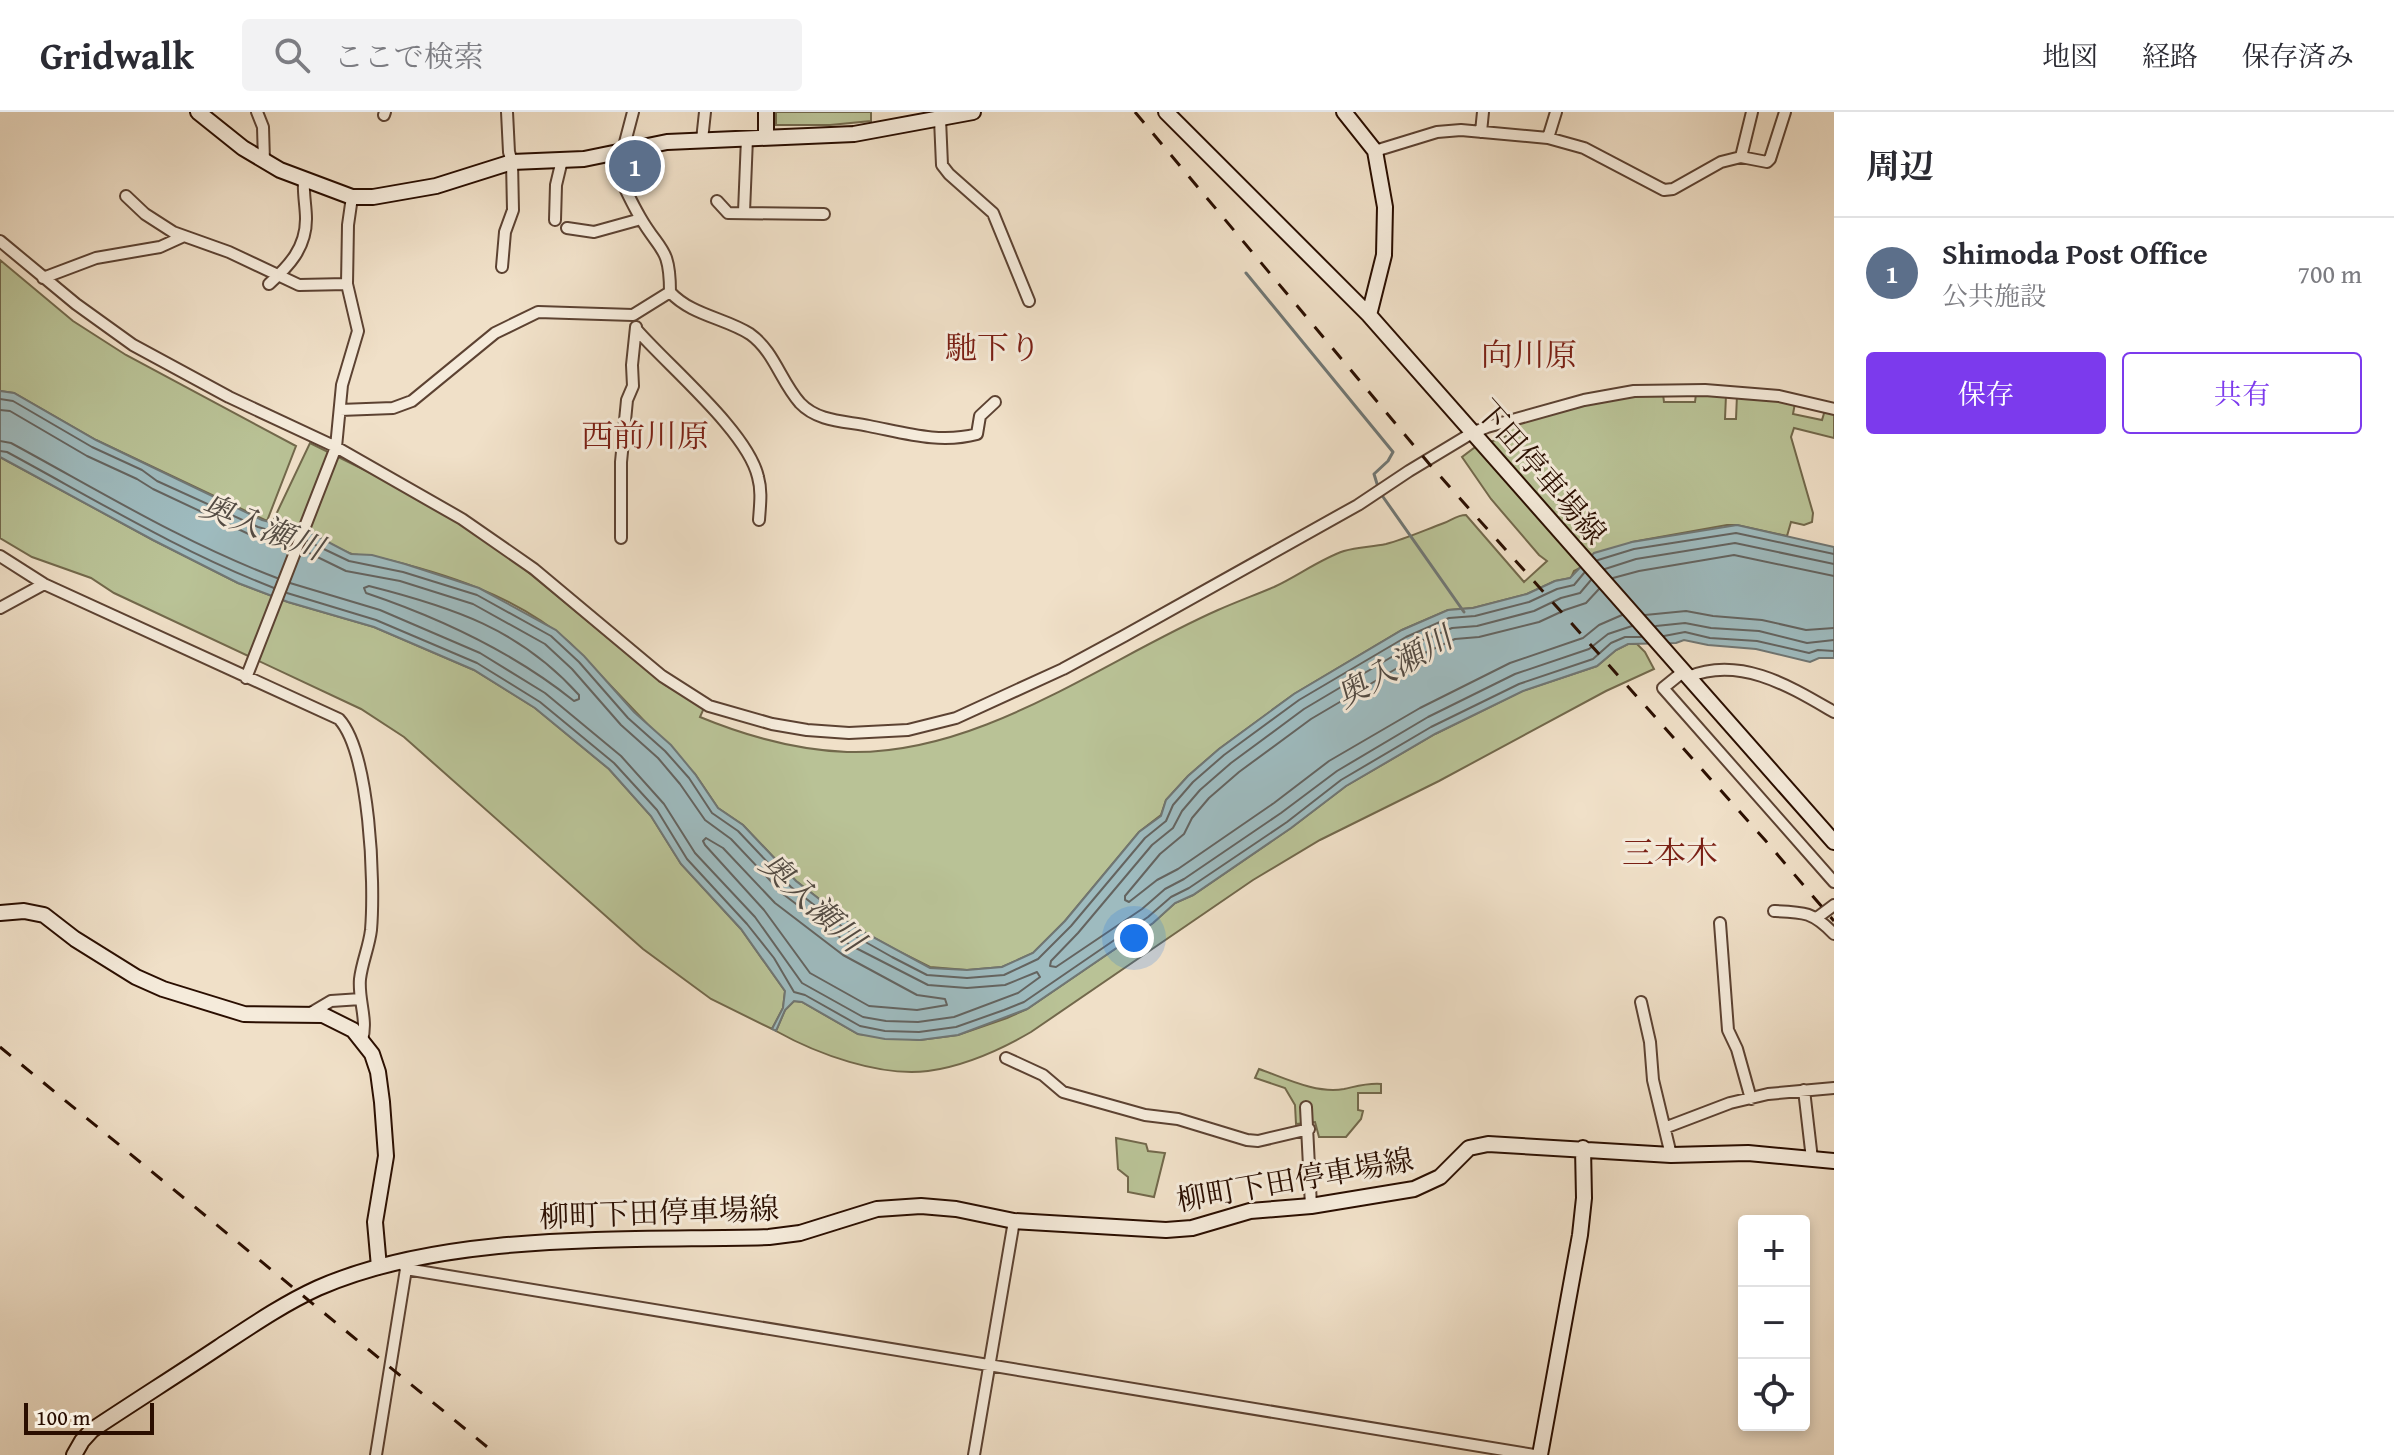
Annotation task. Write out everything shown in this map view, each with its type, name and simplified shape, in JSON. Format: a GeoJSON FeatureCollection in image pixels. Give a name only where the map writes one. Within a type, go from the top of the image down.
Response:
{"type":"FeatureCollection","features":[{"type":"Feature","properties":{"kind":"main road"},"geometry":{"type":"LineString","coordinates":[[198,112],[264,161],[304,180],[352,197],[373,197],[436,186],[512,162],[562,160],[649,144],[854,134],[973,112]]}},
{"type":"Feature","properties":{"kind":"main road"},"geometry":{"type":"LineString","coordinates":[[766,112],[766,137]]}},
{"type":"Feature","properties":{"kind":"main road","name":"下田停車場線"},"geometry":{"type":"LineString","coordinates":[[1166,112],[1369,315],[1834,842]]}},
{"type":"Feature","properties":{"kind":"main road"},"geometry":{"type":"LineString","coordinates":[[1344,112],[1375,151],[1382,183],[1386,232],[1374,303],[1369,315]]}},
{"type":"Feature","properties":{"kind":"main road"},"geometry":{"type":"LineString","coordinates":[[0,913],[24,911],[44,915],[112,962],[163,989],[244,1014],[323,1015],[343,1023],[362,1040],[372,1054],[378,1072],[386,1151],[375,1222],[379,1267]]}},
{"type":"Feature","properties":{"kind":"main road","name":"柳町下田停車場線"},"geometry":{"type":"LineString","coordinates":[[74,1455],[92,1430],[268,1315],[318,1289],[379,1267],[404,1265],[437,1254],[546,1243],[769,1237],[800,1233],[877,1209],[921,1206],[956,1209],[1014,1221],[1166,1230],[1192,1228],[1250,1211],[1311,1206],[1414,1189],[1440,1177],[1469,1148],[1488,1144],[1671,1155],[1748,1153],[1834,1161]]}},
{"type":"Feature","properties":{"kind":"main road"},"geometry":{"type":"LineString","coordinates":[[1537,1455],[1580,1235],[1584,1198],[1583,1148]]}},
{"type":"Feature","properties":{"kind":"street"},"geometry":{"type":"LineString","coordinates":[[257,112],[263,127],[264,161]]}},
{"type":"Feature","properties":{"kind":"street"},"geometry":{"type":"LineString","coordinates":[[502,267],[505,232],[513,210],[507,112]]}},
{"type":"Feature","properties":{"kind":"street"},"geometry":{"type":"LineString","coordinates":[[623,150],[633,112]]}},
{"type":"Feature","properties":{"kind":"street"},"geometry":{"type":"LineString","coordinates":[[702,140],[705,112]]}},
{"type":"Feature","properties":{"kind":"street"},"geometry":{"type":"LineString","coordinates":[[1481,132],[1483,112]]}},
{"type":"Feature","properties":{"kind":"street"},"geometry":{"type":"LineString","coordinates":[[1548,138],[1556,112]]}},
{"type":"Feature","properties":{"kind":"street"},"geometry":{"type":"LineString","coordinates":[[1741,157],[1752,112]]}},
{"type":"Feature","properties":{"kind":"street"},"geometry":{"type":"LineString","coordinates":[[1375,151],[1437,132],[1548,138],[1584,148],[1664,190],[1673,189],[1721,162],[1741,157],[1767,162],[1785,112]]}},
{"type":"Feature","properties":{"kind":"street"},"geometry":{"type":"LineString","coordinates":[[940,119],[942,165],[993,213],[1029,301]]}},
{"type":"Feature","properties":{"kind":"street"},"geometry":{"type":"LineString","coordinates":[[744,212],[747,138]]}},
{"type":"Feature","properties":{"kind":"street"},"geometry":{"type":"LineString","coordinates":[[608,153],[641,219],[667,254],[670,292]]}},
{"type":"Feature","properties":{"kind":"street"},"geometry":{"type":"LineString","coordinates":[[555,220],[556,185],[562,160]]}},
{"type":"Feature","properties":{"kind":"street"},"geometry":{"type":"LineString","coordinates":[[269,284],[292,263],[302,242],[306,219],[304,180]]}},
{"type":"Feature","properties":{"kind":"street"},"geometry":{"type":"LineString","coordinates":[[126,196],[145,214],[182,237],[229,252],[307,286],[347,284]]}},
{"type":"Feature","properties":{"kind":"street"},"geometry":{"type":"LineString","coordinates":[[247,675],[335,449],[342,385],[358,331],[347,284],[352,197]]}},
{"type":"Feature","properties":{"kind":"street"},"geometry":{"type":"LineString","coordinates":[[717,201],[724,211],[824,214]]}},
{"type":"Feature","properties":{"kind":"street"},"geometry":{"type":"LineString","coordinates":[[567,228],[594,232],[641,219]]}},
{"type":"Feature","properties":{"kind":"street"},"geometry":{"type":"LineString","coordinates":[[43,278],[96,258],[160,247],[182,237]]}},
{"type":"Feature","properties":{"kind":"street"},"geometry":{"type":"LineString","coordinates":[[0,241],[43,278],[143,351],[335,449],[462,519],[522,561],[662,676],[709,706],[772,724],[849,733],[908,730],[956,718],[1063,669],[1358,505],[1474,435],[1584,400],[1634,391],[1705,390],[1779,396],[1834,409]]}},
{"type":"Feature","properties":{"kind":"street"},"geometry":{"type":"LineString","coordinates":[[340,410],[383,409],[412,401],[495,333],[538,312],[633,315],[670,292]]}},
{"type":"Feature","properties":{"kind":"street"},"geometry":{"type":"LineString","coordinates":[[670,292],[689,307],[749,334],[770,354],[786,385],[801,404],[826,418],[908,437],[962,438],[977,434],[980,416],[995,402]]}},
{"type":"Feature","properties":{"kind":"street"},"geometry":{"type":"LineString","coordinates":[[621,538],[621,462],[627,400],[633,386],[632,365],[638,313]]}},
{"type":"Feature","properties":{"kind":"street"},"geometry":{"type":"LineString","coordinates":[[636,329],[691,386],[751,456],[761,494],[759,520]]}},
{"type":"Feature","properties":{"kind":"street"},"geometry":{"type":"LineString","coordinates":[[0,556],[44,584],[247,675],[339,719],[346,727],[368,814],[371,930],[360,980],[365,1024],[362,1040]]}},
{"type":"Feature","properties":{"kind":"street"},"geometry":{"type":"LineString","coordinates":[[0,608],[44,584]]}},
{"type":"Feature","properties":{"kind":"street"},"geometry":{"type":"LineString","coordinates":[[1834,712],[1779,681],[1750,672],[1683,670],[1663,688],[1834,882]]}},
{"type":"Feature","properties":{"kind":"street"},"geometry":{"type":"LineString","coordinates":[[1818,917],[1834,905]]}},
{"type":"Feature","properties":{"kind":"street"},"geometry":{"type":"LineString","coordinates":[[1774,911],[1802,912],[1818,917],[1834,934]]}},
{"type":"Feature","properties":{"kind":"street"},"geometry":{"type":"LineString","coordinates":[[1720,923],[1728,1030],[1737,1049],[1751,1099]]}},
{"type":"Feature","properties":{"kind":"street"},"geometry":{"type":"LineString","coordinates":[[309,1014],[331,1001],[361,999]]}},
{"type":"Feature","properties":{"kind":"street"},"geometry":{"type":"LineString","coordinates":[[1641,1002],[1650,1042],[1653,1080],[1667,1127],[1671,1155]]}},
{"type":"Feature","properties":{"kind":"street"},"geometry":{"type":"LineString","coordinates":[[1006,1058],[1043,1075],[1063,1092],[1145,1115],[1178,1119],[1247,1140],[1258,1141],[1309,1129]]}},
{"type":"Feature","properties":{"kind":"street"},"geometry":{"type":"LineString","coordinates":[[1667,1127],[1730,1103],[1834,1088]]}},
{"type":"Feature","properties":{"kind":"street"},"geometry":{"type":"LineString","coordinates":[[1804,1090],[1812,1159]]}},
{"type":"Feature","properties":{"kind":"street"},"geometry":{"type":"LineString","coordinates":[[1306,1107],[1311,1206]]}},
{"type":"Feature","properties":{"kind":"street"},"geometry":{"type":"LineString","coordinates":[[974,1455],[1014,1221]]}},
{"type":"Feature","properties":{"kind":"street"},"geometry":{"type":"LineString","coordinates":[[376,1455],[404,1265],[989,1367],[1537,1455]]}},
{"type":"Feature","properties":{"kind":"green space"},"geometry":{"type":"Polygon","coordinates":[[[776,112],[871,112],[871,121],[776,125],[776,112]]]}},
{"type":"Feature","properties":{"kind":"green space"},"geometry":{"type":"Polygon","coordinates":[[[0,260],[73,321],[126,355],[296,446],[267,521],[96,440],[14,393],[0,391],[0,260]]]}},
{"type":"Feature","properties":{"kind":"green space"},"geometry":{"type":"Polygon","coordinates":[[[1663,394],[1664,402],[1695,402],[1696,394],[1726,395],[1725,419],[1736,419],[1737,395],[1795,403],[1793,414],[1822,420],[1825,410],[1834,413],[1834,438],[1794,428],[1791,437],[1813,513],[1812,522],[1804,525],[1791,522],[1787,536],[1727,525],[1632,542],[1574,571],[1571,578],[1555,581],[1527,594],[1473,608],[1448,610],[1402,630],[1294,694],[1219,749],[1166,800],[1161,815],[1139,832],[1065,921],[1033,953],[1002,967],[967,970],[930,967],[858,929],[796,881],[743,825],[718,808],[695,774],[570,643],[527,612],[454,579],[376,557],[352,554],[308,533],[272,523],[310,443],[397,486],[517,563],[665,685],[704,708],[700,717],[754,736],[809,748],[847,752],[896,749],[945,739],[1039,702],[1174,631],[1274,587],[1335,554],[1393,542],[1460,516],[1466,515],[1524,582],[1547,561],[1491,499],[1462,457],[1474,448],[1509,435],[1508,425],[1585,405],[1663,394]]]}},
{"type":"Feature","properties":{"kind":"green space"},"geometry":{"type":"Polygon","coordinates":[[[0,457],[238,583],[288,602],[374,627],[474,670],[535,708],[609,769],[651,816],[681,864],[741,929],[785,991],[783,1008],[772,1029],[711,999],[643,949],[404,737],[361,709],[114,593],[91,578],[32,557],[0,538],[0,457]]]}},
{"type":"Feature","properties":{"kind":"green space"},"geometry":{"type":"Polygon","coordinates":[[[1628,644],[1637,644],[1654,669],[1320,840],[1253,880],[1031,1032],[994,1051],[941,1069],[890,1071],[829,1055],[776,1031],[785,1010],[794,1001],[802,1002],[858,1034],[920,1040],[958,1035],[1027,1009],[1153,923],[1175,903],[1193,895],[1291,828],[1346,786],[1435,734],[1522,691],[1597,666],[1628,644]]]}},
{"type":"Feature","properties":{"kind":"green space"},"geometry":{"type":"Polygon","coordinates":[[[1259,1069],[1323,1089],[1381,1084],[1381,1093],[1358,1093],[1358,1110],[1363,1111],[1361,1119],[1346,1137],[1319,1137],[1315,1122],[1296,1124],[1295,1105],[1285,1088],[1255,1078],[1259,1069]]]}},
{"type":"Feature","properties":{"kind":"green space"},"geometry":{"type":"Polygon","coordinates":[[[1116,1138],[1146,1144],[1148,1151],[1165,1153],[1154,1197],[1128,1192],[1128,1177],[1118,1169],[1116,1138]]]}},
{"type":"Feature","properties":{"kind":"water","name":"奥入瀬川"},"geometry":{"type":"Polygon","coordinates":[[[0,391],[14,393],[96,440],[262,520],[311,533],[351,554],[372,555],[479,588],[556,630],[634,712],[671,745],[718,808],[743,825],[796,881],[858,929],[930,968],[967,970],[1002,967],[1033,953],[1065,921],[1139,832],[1161,816],[1166,800],[1188,776],[1294,694],[1402,630],[1448,610],[1473,608],[1527,594],[1555,581],[1570,578],[1594,553],[1632,542],[1737,525],[1834,547],[1834,658],[1819,658],[1810,662],[1756,649],[1684,640],[1676,643],[1628,644],[1597,666],[1523,691],[1435,734],[1346,786],[1291,828],[1193,895],[1175,903],[1153,923],[1027,1009],[958,1035],[920,1040],[885,1039],[858,1034],[802,1002],[794,1001],[785,1010],[776,1031],[772,1029],[783,1008],[785,991],[741,929],[681,864],[651,816],[609,769],[535,708],[474,670],[374,627],[288,602],[238,583],[0,457],[0,391]]]}},
{"type":"Feature","properties":{"kind":"waterway"},"geometry":{"type":"LineString","coordinates":[[1246,273],[1393,452],[1374,474],[1378,487]]}},
{"type":"Feature","properties":{"kind":"waterway"},"geometry":{"type":"LineString","coordinates":[[1381,494],[1464,612]]}},
{"type":"Feature","properties":{"kind":"railway"},"geometry":{"type":"LineString","coordinates":[[1135,112],[1431,466],[1834,921]]}},
{"type":"Feature","properties":{"kind":"railway"},"geometry":{"type":"LineString","coordinates":[[0,1047],[497,1455]]}},
{"type":"Feature","properties":{"kind":"place","name":"Shimoda Post Office"},"geometry":{"type":"Point","coordinates":[635,166]}},
{"type":"Feature","properties":{"kind":"district","name":"馳下り"},"geometry":{"type":"Point","coordinates":[993,348]}},
{"type":"Feature","properties":{"kind":"district","name":"向川原"},"geometry":{"type":"Point","coordinates":[1529,355]}},
{"type":"Feature","properties":{"kind":"district","name":"西前川原"},"geometry":{"type":"Point","coordinates":[645,436]}},
{"type":"Feature","properties":{"kind":"district","name":"三本木"},"geometry":{"type":"Point","coordinates":[1670,853]}}]}
